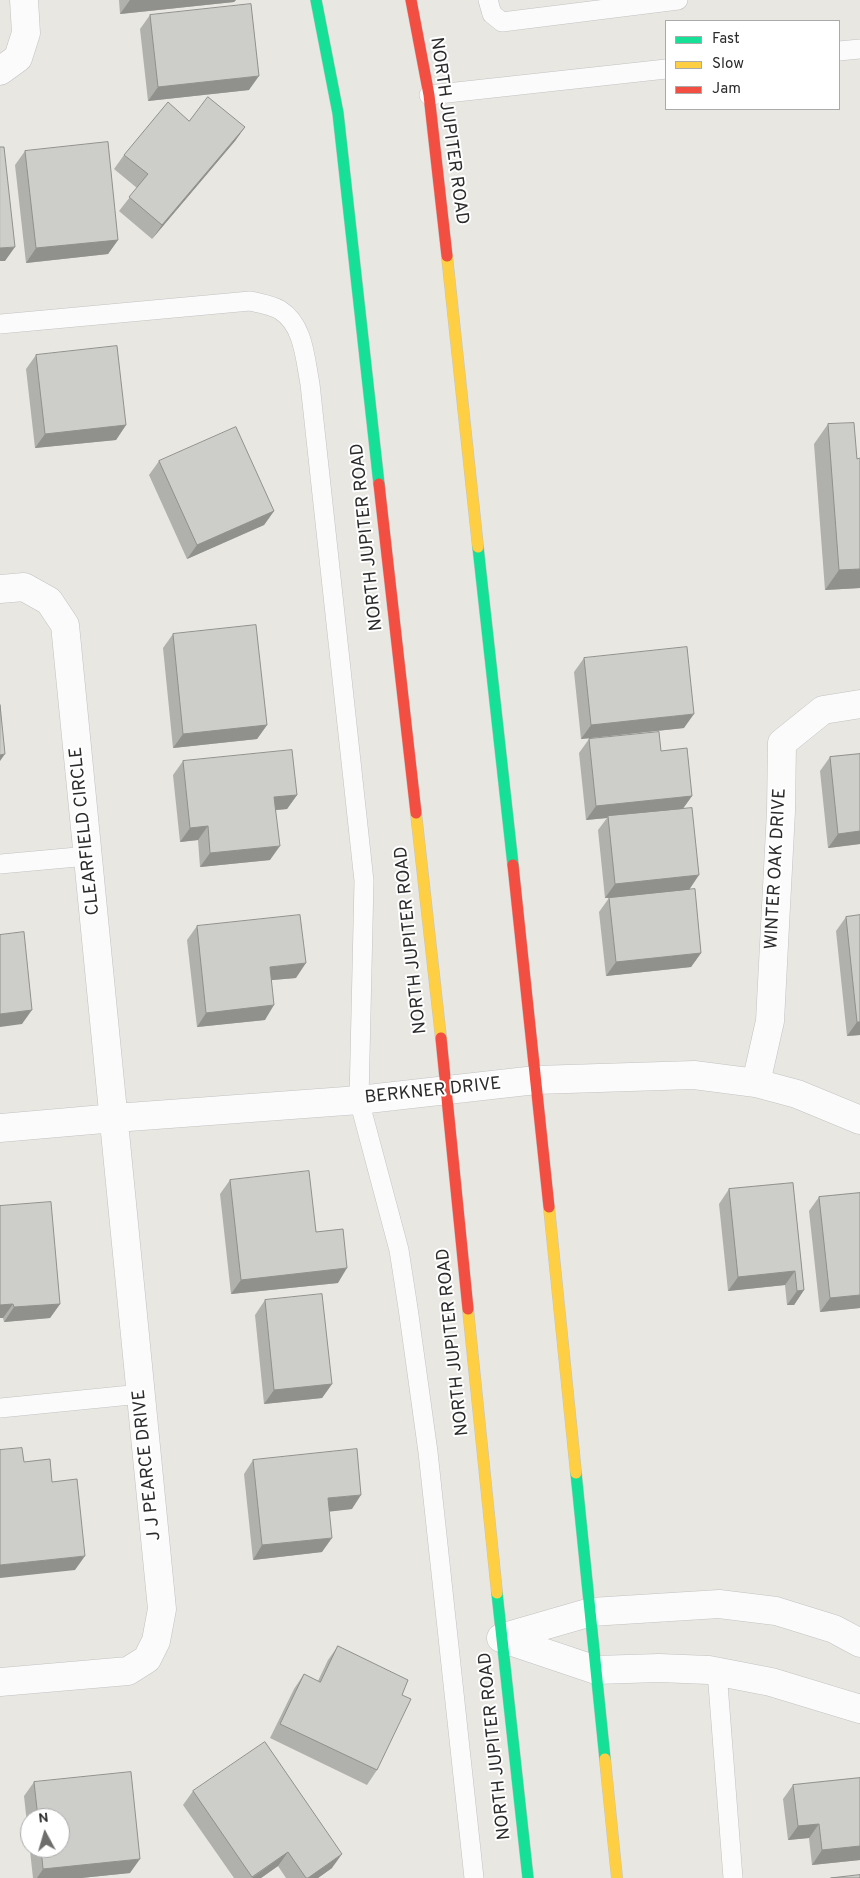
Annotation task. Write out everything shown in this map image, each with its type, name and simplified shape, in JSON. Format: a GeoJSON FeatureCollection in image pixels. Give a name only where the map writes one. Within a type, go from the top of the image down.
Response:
{"type":"FeatureCollection","features":[{"type":"Feature","properties":{"kind":"main road","name":"NORTH JUPITER ROAD"},"geometry":{"type":"LineString","coordinates":[[316,0],[338,112],[447,1092],[501,1638],[528,1878]]}},
{"type":"Feature","properties":{"kind":"main road","name":"NORTH JUPITER ROAD"},"geometry":{"type":"LineString","coordinates":[[411,0],[429,95],[536,1080],[617,1878]]}},
{"type":"Feature","properties":{"kind":"street"},"geometry":{"type":"LineString","coordinates":[[0,71],[18,58],[26,33],[24,0]]}},
{"type":"Feature","properties":{"kind":"street","name":"CLEARFIELD CIRCLE"},"geometry":{"type":"LineString","coordinates":[[0,589],[24,587],[49,601],[65,625],[115,1118]]}},
{"type":"Feature","properties":{"kind":"street","name":"WINTER OAK DRIVE"},"geometry":{"type":"LineString","coordinates":[[756,1083],[770,1021],[782,810],[782,743],[823,710],[860,704]]}},
{"type":"Feature","properties":{"kind":"street","name":"BERKNER DRIVE"},"geometry":{"type":"LineString","coordinates":[[0,1128],[359,1100],[447,1092],[536,1080],[694,1075],[756,1083],[797,1094],[860,1120]]}},
{"type":"Feature","properties":{"kind":"street","name":"J J PEARCE DRIVE"},"geometry":{"type":"LineString","coordinates":[[0,1682],[128,1671],[147,1659],[156,1641],[162,1608],[115,1118]]}},
{"type":"Feature","properties":{"kind":"street"},"geometry":{"type":"LineString","coordinates":[[501,1638],[590,1612],[719,1604],[776,1611],[834,1629],[860,1643]]}},
{"type":"Feature","properties":{"kind":"street"},"geometry":{"type":"LineString","coordinates":[[501,1638],[596,1670],[659,1668],[717,1671],[772,1682],[860,1709]]}},
{"type":"Feature","properties":{"kind":"lane"},"geometry":{"type":"LineString","coordinates":[[488,0],[492,14],[502,22],[678,0]]}},
{"type":"Feature","properties":{"kind":"lane"},"geometry":{"type":"LineString","coordinates":[[840,51],[860,49]]}},
{"type":"Feature","properties":{"kind":"lane"},"geometry":{"type":"LineString","coordinates":[[429,95],[665,69]]}},
{"type":"Feature","properties":{"kind":"lane"},"geometry":{"type":"LineString","coordinates":[[0,324],[250,301],[280,310],[292,321],[299,332],[310,384],[364,881],[359,1100],[398,1250],[408,1308],[428,1452],[474,1878]]}},
{"type":"Feature","properties":{"kind":"lane"},"geometry":{"type":"LineString","coordinates":[[0,864],[88,856]]}},
{"type":"Feature","properties":{"kind":"lane"},"geometry":{"type":"LineString","coordinates":[[0,1408],[141,1394]]}},
{"type":"Feature","properties":{"kind":"lane"},"geometry":{"type":"LineString","coordinates":[[717,1671],[733,1878]]}},
{"type":"Feature","properties":{"kind":"building"},"geometry":{"type":"Polygon","coordinates":[[[251,4],[259,76],[158,87],[150,15],[251,4]]]}},
{"type":"Feature","properties":{"kind":"building"},"geometry":{"type":"Polygon","coordinates":[[[208,97],[245,127],[162,225],[129,197],[148,174],[124,155],[168,102],[189,121],[208,97]]]}},
{"type":"Feature","properties":{"kind":"building"},"geometry":{"type":"Polygon","coordinates":[[[108,142],[118,240],[36,248],[25,151],[108,142]]]}},
{"type":"Feature","properties":{"kind":"building"},"geometry":{"type":"Polygon","coordinates":[[[0,147],[4,147],[15,247],[0,248],[0,147]]]}},
{"type":"Feature","properties":{"kind":"building"},"geometry":{"type":"Polygon","coordinates":[[[117,346],[126,425],[45,434],[36,355],[117,346]]]}},
{"type":"Feature","properties":{"kind":"building"},"geometry":{"type":"Polygon","coordinates":[[[854,423],[857,459],[860,458],[860,569],[839,570],[828,424],[854,423]]]}},
{"type":"Feature","properties":{"kind":"building"},"geometry":{"type":"Polygon","coordinates":[[[236,427],[274,511],[197,545],[159,461],[236,427]]]}},
{"type":"Feature","properties":{"kind":"building"},"geometry":{"type":"Polygon","coordinates":[[[256,625],[267,725],[183,734],[173,634],[256,625]]]}},
{"type":"Feature","properties":{"kind":"building"},"geometry":{"type":"Polygon","coordinates":[[[687,647],[694,714],[591,725],[584,658],[687,647]]]}},
{"type":"Feature","properties":{"kind":"building"},"geometry":{"type":"Polygon","coordinates":[[[0,705],[5,754],[0,755],[0,705]]]}},
{"type":"Feature","properties":{"kind":"building"},"geometry":{"type":"Polygon","coordinates":[[[659,732],[661,751],[687,748],[692,796],[596,806],[589,739],[659,732]]]}},
{"type":"Feature","properties":{"kind":"building"},"geometry":{"type":"Polygon","coordinates":[[[292,750],[297,795],[274,797],[280,846],[210,853],[208,826],[190,828],[183,761],[292,750]]]}},
{"type":"Feature","properties":{"kind":"building"},"geometry":{"type":"Polygon","coordinates":[[[860,754],[860,831],[838,834],[830,757],[860,754]]]}},
{"type":"Feature","properties":{"kind":"building"},"geometry":{"type":"Polygon","coordinates":[[[692,808],[699,875],[615,884],[608,816],[692,808]]]}},
{"type":"Feature","properties":{"kind":"building"},"geometry":{"type":"Polygon","coordinates":[[[695,889],[701,953],[616,962],[609,898],[695,889]]]}},
{"type":"Feature","properties":{"kind":"building"},"geometry":{"type":"Polygon","coordinates":[[[300,915],[306,963],[270,967],[274,1005],[206,1013],[197,926],[300,915]]]}},
{"type":"Feature","properties":{"kind":"building"},"geometry":{"type":"Polygon","coordinates":[[[860,915],[860,1022],[857,1022],[846,917],[860,915]]]}},
{"type":"Feature","properties":{"kind":"building"},"geometry":{"type":"Polygon","coordinates":[[[24,932],[32,1010],[0,1014],[0,935],[24,932]]]}},
{"type":"Feature","properties":{"kind":"building"},"geometry":{"type":"Polygon","coordinates":[[[309,1171],[316,1232],[343,1229],[347,1268],[241,1280],[230,1180],[309,1171]]]}},
{"type":"Feature","properties":{"kind":"building"},"geometry":{"type":"Polygon","coordinates":[[[793,1183],[804,1290],[797,1291],[795,1271],[738,1277],[729,1189],[793,1183]]]}},
{"type":"Feature","properties":{"kind":"building"},"geometry":{"type":"Polygon","coordinates":[[[860,1193],[860,1295],[830,1298],[819,1197],[860,1193]]]}},
{"type":"Feature","properties":{"kind":"building"},"geometry":{"type":"Polygon","coordinates":[[[51,1202],[60,1304],[14,1307],[13,1304],[0,1305],[0,1206],[51,1202]]]}},
{"type":"Feature","properties":{"kind":"building"},"geometry":{"type":"Polygon","coordinates":[[[322,1294],[332,1384],[274,1390],[265,1300],[322,1294]]]}},
{"type":"Feature","properties":{"kind":"building"},"geometry":{"type":"Polygon","coordinates":[[[22,1448],[24,1462],[50,1459],[52,1482],[77,1479],[85,1556],[0,1565],[0,1450],[22,1448]]]}},
{"type":"Feature","properties":{"kind":"building"},"geometry":{"type":"Polygon","coordinates":[[[357,1449],[361,1495],[328,1498],[332,1538],[262,1545],[253,1460],[357,1449]]]}},
{"type":"Feature","properties":{"kind":"building"},"geometry":{"type":"Polygon","coordinates":[[[338,1646],[408,1680],[402,1695],[411,1699],[377,1770],[280,1724],[304,1674],[320,1682],[338,1646]]]}},
{"type":"Feature","properties":{"kind":"building"},"geometry":{"type":"Polygon","coordinates":[[[265,1742],[342,1854],[308,1878],[306,1878],[288,1852],[252,1877],[193,1791],[265,1742]]]}},
{"type":"Feature","properties":{"kind":"building"},"geometry":{"type":"Polygon","coordinates":[[[131,1772],[140,1859],[43,1869],[42,1858],[70,1858],[70,1808],[37,1808],[34,1782],[131,1772]]]}},
{"type":"Feature","properties":{"kind":"building"},"geometry":{"type":"Polygon","coordinates":[[[860,1778],[860,1846],[822,1850],[819,1824],[798,1826],[793,1785],[860,1778]]]}},
{"type":"Feature","properties":{"kind":"building"},"geometry":{"type":"Polygon","coordinates":[[[860,1875],[860,1878],[831,1878],[860,1875]]]}},
{"type":"Feature","properties":{"kind":"traffic: fast"},"geometry":{"type":"LineString","coordinates":[[316,0],[338,113],[379,484]]}},
{"type":"Feature","properties":{"kind":"traffic: fast"},"geometry":{"type":"LineString","coordinates":[[478,547],[513,865]]}},
{"type":"Feature","properties":{"kind":"traffic: fast"},"geometry":{"type":"LineString","coordinates":[[576,1473],[605,1759]]}},
{"type":"Feature","properties":{"kind":"traffic: fast"},"geometry":{"type":"LineString","coordinates":[[497,1593],[528,1878]]}},
{"type":"Feature","properties":{"kind":"traffic: slow"},"geometry":{"type":"LineString","coordinates":[[447,256],[478,547]]}},
{"type":"Feature","properties":{"kind":"traffic: slow"},"geometry":{"type":"LineString","coordinates":[[416,813],[441,1038]]}},
{"type":"Feature","properties":{"kind":"traffic: slow"},"geometry":{"type":"LineString","coordinates":[[549,1207],[576,1473]]}},
{"type":"Feature","properties":{"kind":"traffic: slow"},"geometry":{"type":"LineString","coordinates":[[468,1309],[497,1593]]}},
{"type":"Feature","properties":{"kind":"traffic: slow"},"geometry":{"type":"LineString","coordinates":[[605,1759],[617,1878]]}},
{"type":"Feature","properties":{"kind":"traffic: jam"},"geometry":{"type":"LineString","coordinates":[[411,0],[429,95],[447,256]]}},
{"type":"Feature","properties":{"kind":"traffic: jam"},"geometry":{"type":"LineString","coordinates":[[379,484],[416,813]]}},
{"type":"Feature","properties":{"kind":"traffic: jam"},"geometry":{"type":"LineString","coordinates":[[513,865],[549,1207]]}},
{"type":"Feature","properties":{"kind":"traffic: jam"},"geometry":{"type":"LineString","coordinates":[[441,1038],[468,1309]]}}]}
